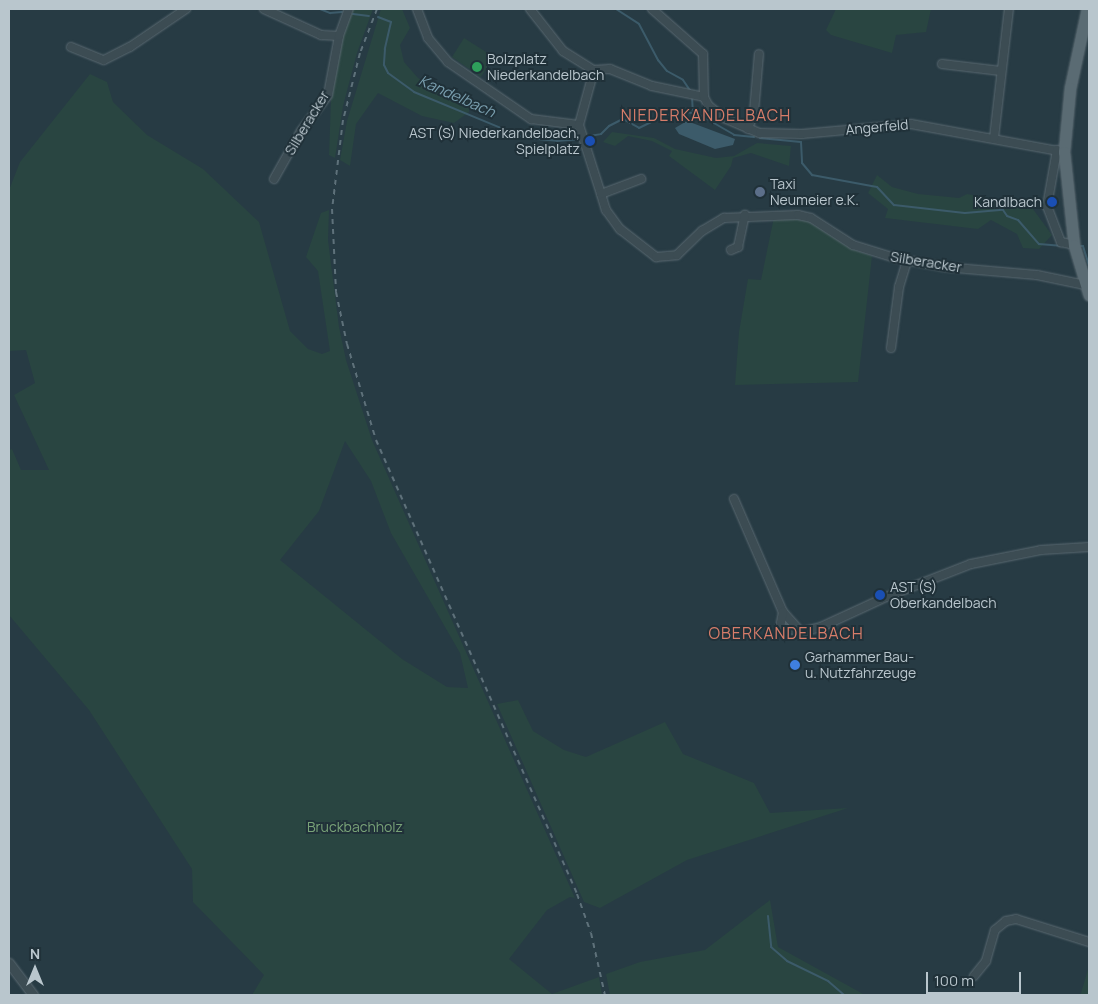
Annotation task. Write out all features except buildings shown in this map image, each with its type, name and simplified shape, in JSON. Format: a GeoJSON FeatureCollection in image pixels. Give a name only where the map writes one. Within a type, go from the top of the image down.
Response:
{"type":"FeatureCollection","features":[{"type":"Feature","properties":{"kind":"main road"},"geometry":{"type":"LineString","coordinates":[[1087,9],[1085,31],[1070,88],[1060,151],[1074,245],[1087,290]]}},
{"type":"Feature","properties":{"kind":"street"},"geometry":{"type":"LineString","coordinates":[[71,47],[104,60],[130,47],[186,9]]}},
{"type":"Feature","properties":{"kind":"street"},"geometry":{"type":"LineString","coordinates":[[264,9],[321,35],[339,36]]}},
{"type":"Feature","properties":{"kind":"street","name":"Silberacker"},"geometry":{"type":"LineString","coordinates":[[274,179],[328,95],[339,36],[349,9]]}},
{"type":"Feature","properties":{"kind":"street"},"geometry":{"type":"LineString","coordinates":[[417,9],[428,38],[448,62],[520,114],[531,119],[580,125],[594,70]]}},
{"type":"Feature","properties":{"kind":"street"},"geometry":{"type":"LineString","coordinates":[[530,9],[563,51],[594,70],[610,69],[652,86],[704,98],[703,54],[652,9]]}},
{"type":"Feature","properties":{"kind":"street"},"geometry":{"type":"LineString","coordinates":[[994,138],[1008,9]]}},
{"type":"Feature","properties":{"kind":"street"},"geometry":{"type":"LineString","coordinates":[[748,129],[754,112],[759,54]]}},
{"type":"Feature","properties":{"kind":"street"},"geometry":{"type":"LineString","coordinates":[[942,64],[1001,71]]}},
{"type":"Feature","properties":{"kind":"street","name":"Angerfeld"},"geometry":{"type":"LineString","coordinates":[[704,98],[708,105],[724,118],[748,129],[779,135],[911,124],[1060,151]]}},
{"type":"Feature","properties":{"kind":"street","name":"Silberacker"},"geometry":{"type":"LineString","coordinates":[[580,125],[606,210],[620,229],[656,257],[677,255],[713,223],[745,215],[798,215],[811,218],[854,245],[907,260],[1037,275],[1087,290]]}},
{"type":"Feature","properties":{"kind":"street"},"geometry":{"type":"LineString","coordinates":[[1060,151],[1047,206],[1061,242],[1074,245]]}},
{"type":"Feature","properties":{"kind":"street"},"geometry":{"type":"LineString","coordinates":[[601,194],[641,179]]}},
{"type":"Feature","properties":{"kind":"street"},"geometry":{"type":"LineString","coordinates":[[731,250],[738,247],[745,215]]}},
{"type":"Feature","properties":{"kind":"street"},"geometry":{"type":"LineString","coordinates":[[891,348],[899,287],[907,260]]}},
{"type":"Feature","properties":{"kind":"street"},"geometry":{"type":"LineString","coordinates":[[734,499],[783,612],[780,628],[800,632],[821,627],[886,597],[971,564],[1041,550],[1089,547]]}},
{"type":"Feature","properties":{"kind":"street"},"geometry":{"type":"LineString","coordinates":[[974,976],[986,961],[995,930],[1006,921],[1016,919],[1089,942]]}},
{"type":"Feature","properties":{"kind":"street"},"geometry":{"type":"LineString","coordinates":[[9,964],[33,995]]}},
{"type":"Feature","properties":{"kind":"green space"},"geometry":{"type":"Polygon","coordinates":[[[351,9],[373,9],[357,53],[343,106],[335,158],[329,155],[331,100],[345,23],[351,9]]]}},
{"type":"Feature","properties":{"kind":"green space"},"geometry":{"type":"Polygon","coordinates":[[[381,9],[402,9],[410,28],[400,45],[404,62],[418,78],[440,91],[469,102],[469,112],[454,123],[422,116],[378,93],[356,124],[350,166],[340,160],[347,121],[381,9]]]}},
{"type":"Feature","properties":{"kind":"green space"},"geometry":{"type":"Polygon","coordinates":[[[836,9],[931,9],[926,32],[896,35],[892,53],[831,35],[826,30],[836,9]]]}},
{"type":"Feature","properties":{"kind":"green space","name":"Bolzplatz Niederkandelbach"},"geometry":{"type":"Polygon","coordinates":[[[464,38],[494,57],[481,77],[452,57],[464,38]]]}},
{"type":"Feature","properties":{"kind":"green space","name":"Bruckbachholz"},"geometry":{"type":"Polygon","coordinates":[[[90,74],[107,82],[113,102],[147,135],[203,169],[259,222],[290,331],[308,349],[322,354],[330,351],[318,271],[306,257],[321,213],[329,210],[328,240],[339,327],[346,360],[372,440],[575,898],[570,897],[547,910],[509,959],[552,994],[599,977],[602,995],[252,995],[264,975],[193,902],[192,869],[89,710],[9,615],[9,450],[12,449],[21,470],[49,470],[14,395],[35,383],[26,350],[9,351],[9,190],[20,162],[90,74]],[[345,441],[319,511],[280,560],[402,659],[447,687],[468,688],[460,653],[391,533],[371,481],[345,441]]]}},
{"type":"Feature","properties":{"kind":"green space","name":"NIEDERKANDELBACH"},"geometry":{"type":"Polygon","coordinates":[[[612,132],[654,138],[675,149],[716,158],[734,156],[757,143],[791,146],[789,166],[751,153],[733,158],[731,166],[715,190],[669,156],[672,151],[652,141],[628,136],[615,146],[603,142],[612,132]]]}},
{"type":"Feature","properties":{"kind":"green space"},"geometry":{"type":"Polygon","coordinates":[[[877,175],[892,187],[918,194],[959,198],[967,194],[1030,205],[1052,235],[1039,249],[1023,248],[1017,234],[991,220],[978,229],[885,218],[888,209],[868,193],[877,175]]]}},
{"type":"Feature","properties":{"kind":"green space"},"geometry":{"type":"Polygon","coordinates":[[[774,217],[808,221],[851,249],[872,256],[858,382],[735,385],[739,332],[748,279],[761,280],[774,217]]]}},
{"type":"Feature","properties":{"kind":"green space"},"geometry":{"type":"Polygon","coordinates":[[[518,700],[533,731],[564,750],[586,757],[665,722],[683,754],[754,783],[770,813],[848,808],[687,860],[600,908],[584,902],[497,704],[518,700]]]}},
{"type":"Feature","properties":{"kind":"green space"},"geometry":{"type":"Polygon","coordinates":[[[770,900],[778,947],[865,995],[610,995],[606,974],[640,962],[705,950],[770,900]]]}},
{"type":"Feature","properties":{"kind":"green space"},"geometry":{"type":"Polygon","coordinates":[[[1089,966],[1089,995],[1080,995],[1081,993],[1089,966]]]}},
{"type":"Feature","properties":{"kind":"water"},"geometry":{"type":"Polygon","coordinates":[[[687,121],[735,139],[733,145],[715,149],[679,134],[675,128],[687,121]]]}},
{"type":"Feature","properties":{"kind":"waterway","name":"Kandelbach"},"geometry":{"type":"LineString","coordinates":[[320,9],[330,13],[342,12]]}},
{"type":"Feature","properties":{"kind":"waterway"},"geometry":{"type":"LineString","coordinates":[[616,9],[639,24],[658,60],[667,71],[683,80],[691,92]]}},
{"type":"Feature","properties":{"kind":"waterway"},"geometry":{"type":"LineString","coordinates":[[353,14],[369,16]]}},
{"type":"Feature","properties":{"kind":"waterway","name":"Kandelbach"},"geometry":{"type":"LineString","coordinates":[[378,17],[391,22],[385,49],[384,65],[388,73],[414,92],[525,138],[557,141],[581,139]]}},
{"type":"Feature","properties":{"kind":"waterway"},"geometry":{"type":"LineString","coordinates":[[692,96],[693,114]]}},
{"type":"Feature","properties":{"kind":"waterway","name":"Kandelbach"},"geometry":{"type":"LineString","coordinates":[[589,136],[601,134],[609,126],[623,119],[639,128],[666,115],[687,112],[700,115],[734,135],[754,137]]}},
{"type":"Feature","properties":{"kind":"waterway","name":"Kandelbach"},"geometry":{"type":"LineString","coordinates":[[760,138],[801,142],[802,163],[812,175],[877,187],[894,205],[965,213],[1003,210],[1007,216],[1018,220],[1039,244],[1060,246]]}},
{"type":"Feature","properties":{"kind":"waterway","name":"Kandelbach"},"geometry":{"type":"LineString","coordinates":[[1080,246],[1083,246],[1089,266]]}},
{"type":"Feature","properties":{"kind":"waterway"},"geometry":{"type":"LineString","coordinates":[[768,916],[771,947],[787,961],[828,981],[844,995]]}},
{"type":"Feature","properties":{"kind":"railway"},"geometry":{"type":"LineString","coordinates":[[377,9],[360,53],[343,120],[332,209],[336,292],[347,344],[376,440],[577,894],[591,933],[605,995]]}},
{"type":"Feature","properties":{"kind":"place","name":"Bolzplatz Niederkandelbach"},"geometry":{"type":"Point","coordinates":[477,67]}},
{"type":"Feature","properties":{"kind":"place","name":"AST (S) Niederkandelbach, Spielplatz"},"geometry":{"type":"Point","coordinates":[590,141]}},
{"type":"Feature","properties":{"kind":"place","name":"Taxi Neumeier e.K."},"geometry":{"type":"Point","coordinates":[760,192]}},
{"type":"Feature","properties":{"kind":"place","name":"Kandlbach"},"geometry":{"type":"Point","coordinates":[1052,202]}},
{"type":"Feature","properties":{"kind":"place","name":"AST (S) Oberkandelbach"},"geometry":{"type":"Point","coordinates":[880,595]}},
{"type":"Feature","properties":{"kind":"place","name":"Garhammer Bau- u. Nutzfahrzeuge"},"geometry":{"type":"Point","coordinates":[795,665]}},
{"type":"Feature","properties":{"kind":"district","name":"NIEDERKANDELBACH"},"geometry":{"type":"Point","coordinates":[706,115]}},
{"type":"Feature","properties":{"kind":"district","name":"OBERKANDELBACH"},"geometry":{"type":"Point","coordinates":[786,633]}}]}
